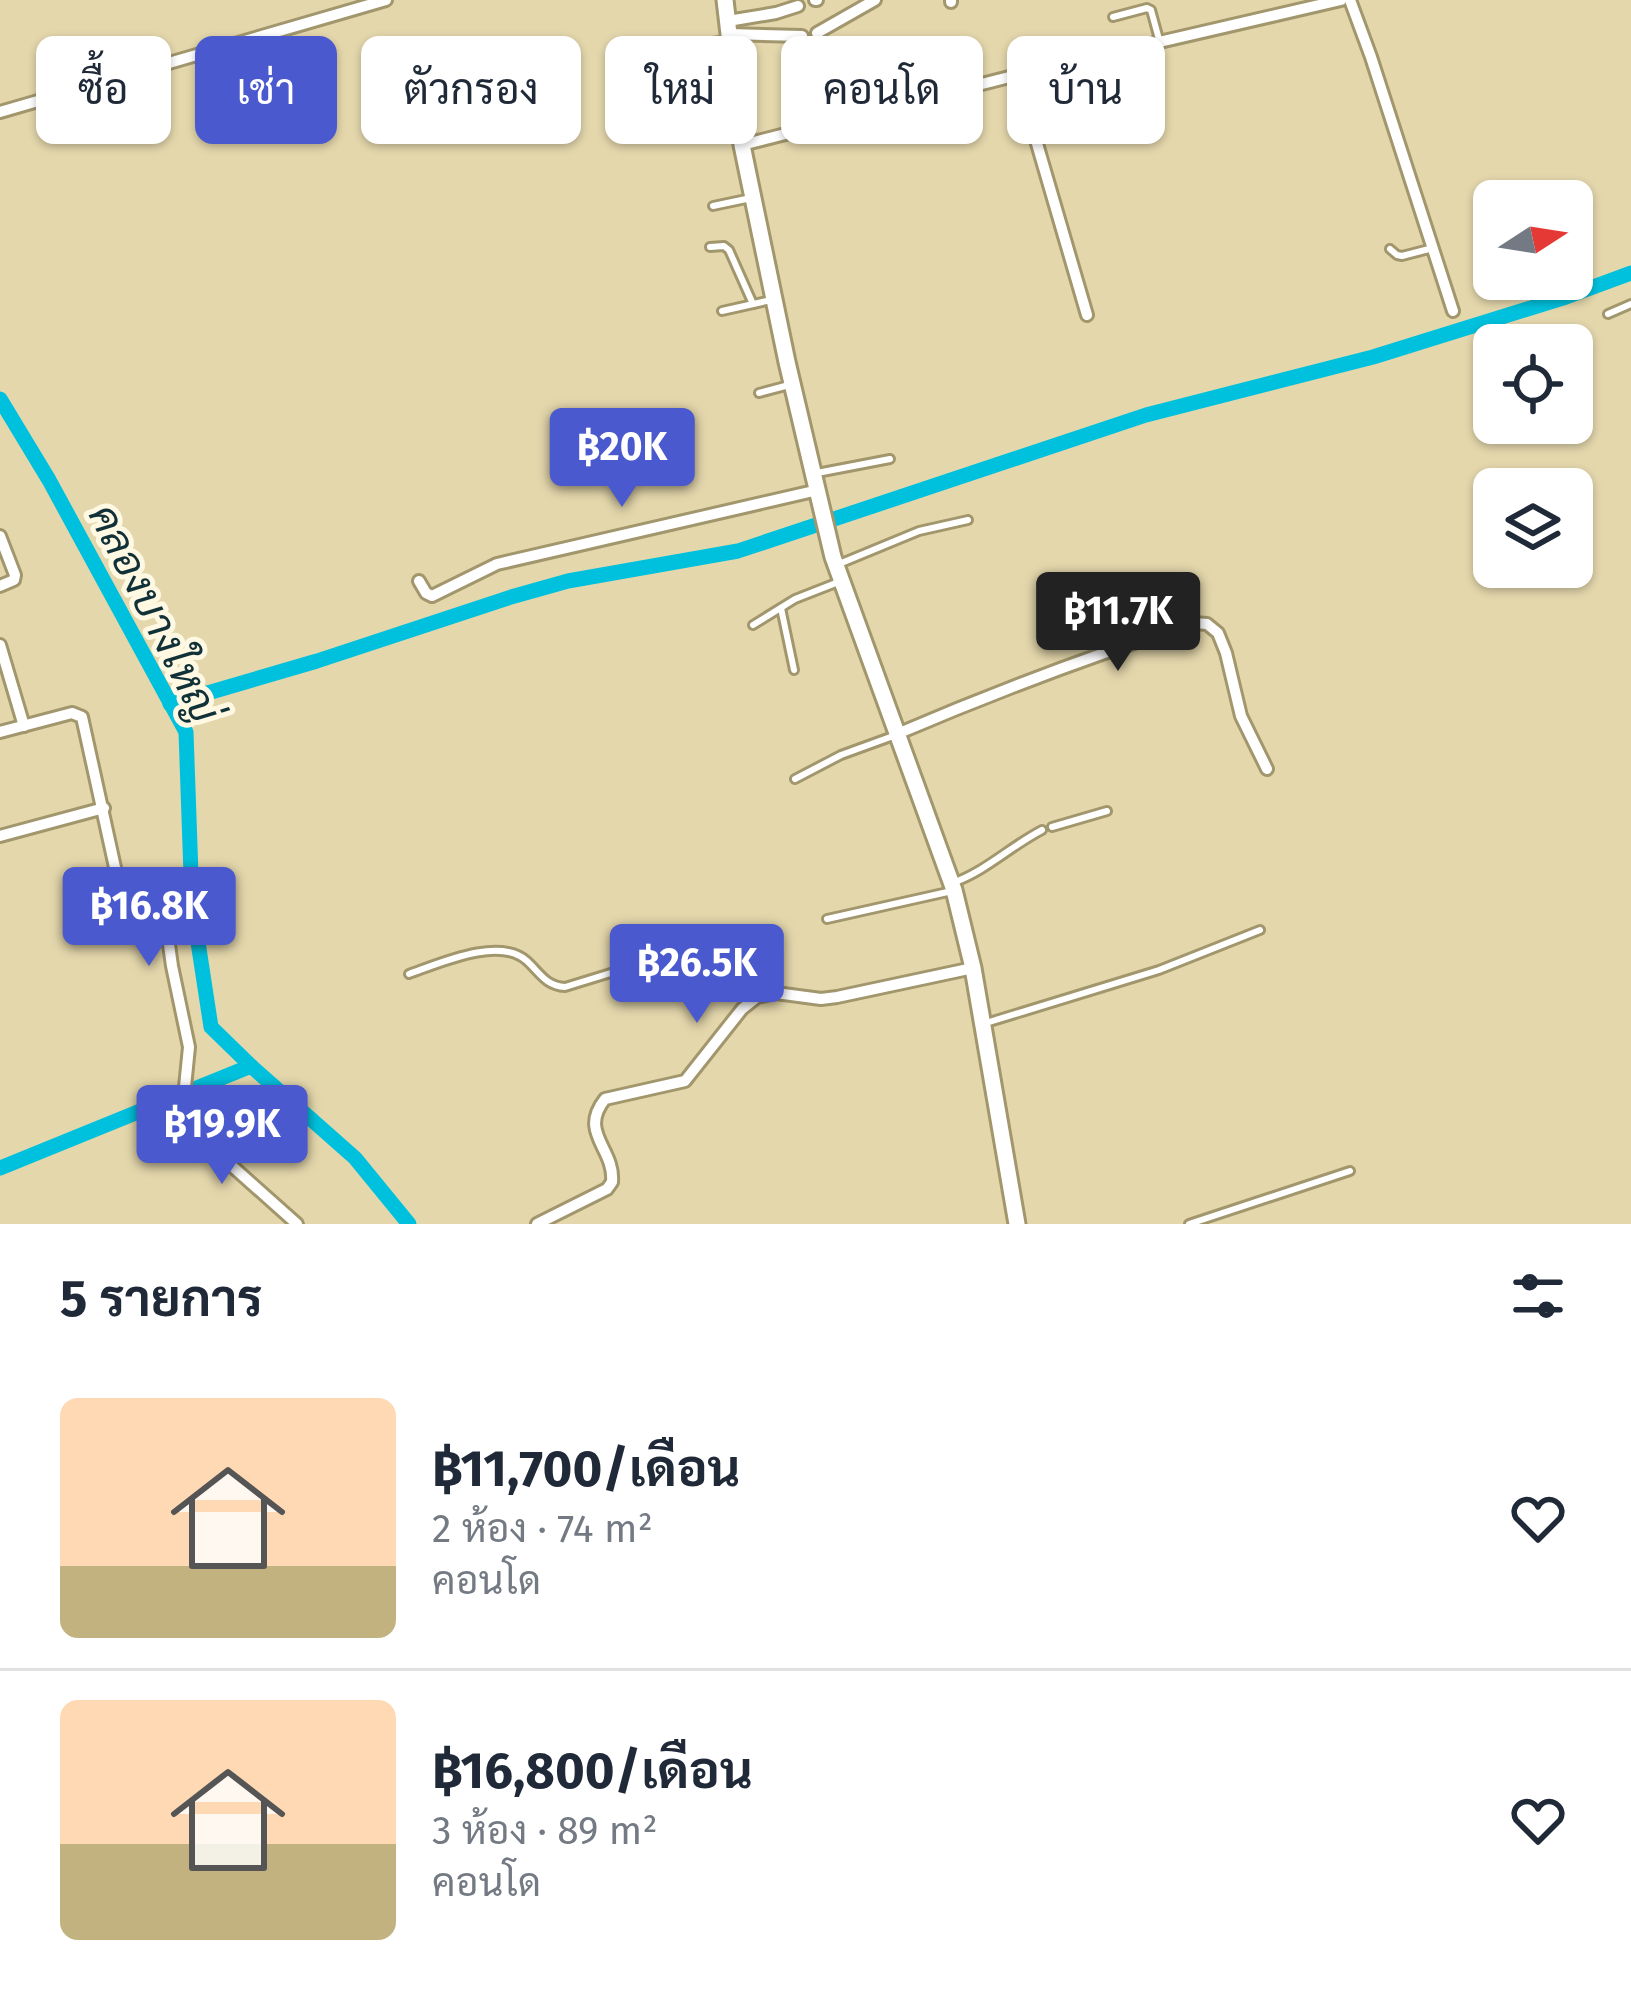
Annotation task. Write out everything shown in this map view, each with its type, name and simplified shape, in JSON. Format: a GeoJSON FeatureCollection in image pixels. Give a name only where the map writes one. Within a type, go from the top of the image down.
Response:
{"type":"FeatureCollection","features":[{"type":"Feature","properties":{"kind":"street"},"geometry":{"type":"LineString","coordinates":[[0,112],[386,0]]}},
{"type":"Feature","properties":{"kind":"street"},"geometry":{"type":"LineString","coordinates":[[725,0],[730,36]]}},
{"type":"Feature","properties":{"kind":"street"},"geometry":{"type":"LineString","coordinates":[[817,33],[875,0]]}},
{"type":"Feature","properties":{"kind":"street"},"geometry":{"type":"LineString","coordinates":[[1165,42],[1346,0],[1453,310]]}},
{"type":"Feature","properties":{"kind":"street"},"geometry":{"type":"LineString","coordinates":[[729,31],[798,6]]}},
{"type":"Feature","properties":{"kind":"street"},"geometry":{"type":"LineString","coordinates":[[729,31],[790,36]]}},
{"type":"Feature","properties":{"kind":"street"},"geometry":{"type":"LineString","coordinates":[[1007,78],[742,145],[837,568],[953,887],[974,968],[1017,1224]]}},
{"type":"Feature","properties":{"kind":"street"},"geometry":{"type":"LineString","coordinates":[[1037,144],[1087,315]]}},
{"type":"Feature","properties":{"kind":"street"},"geometry":{"type":"LineString","coordinates":[[418,581],[432,596],[497,564],[816,482]]}},
{"type":"Feature","properties":{"kind":"street"},"geometry":{"type":"LineString","coordinates":[[0,536],[16,575],[0,586]]}},
{"type":"Feature","properties":{"kind":"street"},"geometry":{"type":"LineString","coordinates":[[897,734],[1025,680],[1194,623],[1207,624],[1218,633],[1241,716],[1267,770]]}},
{"type":"Feature","properties":{"kind":"street"},"geometry":{"type":"LineString","coordinates":[[0,645],[24,726]]}},
{"type":"Feature","properties":{"kind":"street"},"geometry":{"type":"LineString","coordinates":[[0,732],[72,713],[82,717],[119,878],[146,877],[160,886],[189,1047],[185,1087],[194,1112],[224,1158],[297,1224]]}},
{"type":"Feature","properties":{"kind":"street"},"geometry":{"type":"LineString","coordinates":[[0,836],[104,808]]}},
{"type":"Feature","properties":{"kind":"street"},"geometry":{"type":"LineString","coordinates":[[537,1224],[607,1189],[612,1182],[594,1123],[605,1099],[685,1081],[757,997],[821,999],[974,968]]}},
{"type":"Feature","properties":{"kind":"lane"},"geometry":{"type":"LineString","coordinates":[[1113,16],[1147,8],[1158,36]]}},
{"type":"Feature","properties":{"kind":"lane"},"geometry":{"type":"LineString","coordinates":[[713,36],[729,31]]}},
{"type":"Feature","properties":{"kind":"lane"},"geometry":{"type":"LineString","coordinates":[[713,206],[753,198]]}},
{"type":"Feature","properties":{"kind":"lane"},"geometry":{"type":"LineString","coordinates":[[710,247],[728,250],[753,304]]}},
{"type":"Feature","properties":{"kind":"lane"},"geometry":{"type":"LineString","coordinates":[[1390,249],[1402,256],[1433,248]]}},
{"type":"Feature","properties":{"kind":"lane"},"geometry":{"type":"LineString","coordinates":[[722,311],[774,299]]}},
{"type":"Feature","properties":{"kind":"lane"},"geometry":{"type":"LineString","coordinates":[[1608,314],[1631,304]]}},
{"type":"Feature","properties":{"kind":"lane"},"geometry":{"type":"LineString","coordinates":[[759,393],[792,384]]}},
{"type":"Feature","properties":{"kind":"lane"},"geometry":{"type":"LineString","coordinates":[[816,482],[890,459]]}},
{"type":"Feature","properties":{"kind":"lane"},"geometry":{"type":"LineString","coordinates":[[753,625],[863,552],[920,530],[968,520]]}},
{"type":"Feature","properties":{"kind":"lane"},"geometry":{"type":"LineString","coordinates":[[781,608],[794,670]]}},
{"type":"Feature","properties":{"kind":"lane"},"geometry":{"type":"LineString","coordinates":[[795,779],[897,734]]}},
{"type":"Feature","properties":{"kind":"lane"},"geometry":{"type":"LineString","coordinates":[[1052,827],[1107,811]]}},
{"type":"Feature","properties":{"kind":"lane"},"geometry":{"type":"LineString","coordinates":[[827,919],[953,887],[1042,830]]}},
{"type":"Feature","properties":{"kind":"lane"},"geometry":{"type":"LineString","coordinates":[[982,1024],[1159,970],[1260,929]]}},
{"type":"Feature","properties":{"kind":"lane"},"geometry":{"type":"LineString","coordinates":[[409,974],[458,957],[503,950],[525,958],[552,985],[565,987],[715,940],[734,948],[766,994]]}},
{"type":"Feature","properties":{"kind":"lane"},"geometry":{"type":"LineString","coordinates":[[1189,1224],[1350,1171]]}},
{"type":"Feature","properties":{"kind":"waterway"},"geometry":{"type":"LineString","coordinates":[[170,704],[568,581],[738,551],[1146,415],[1373,357],[1631,273]]}},
{"type":"Feature","properties":{"kind":"waterway","name":"คลองบางใหญ่"},"geometry":{"type":"LineString","coordinates":[[0,399],[186,732],[192,903],[211,1027],[355,1158],[409,1224]]}},
{"type":"Feature","properties":{"kind":"waterway"},"geometry":{"type":"LineString","coordinates":[[0,1168],[251,1066]]}}]}
